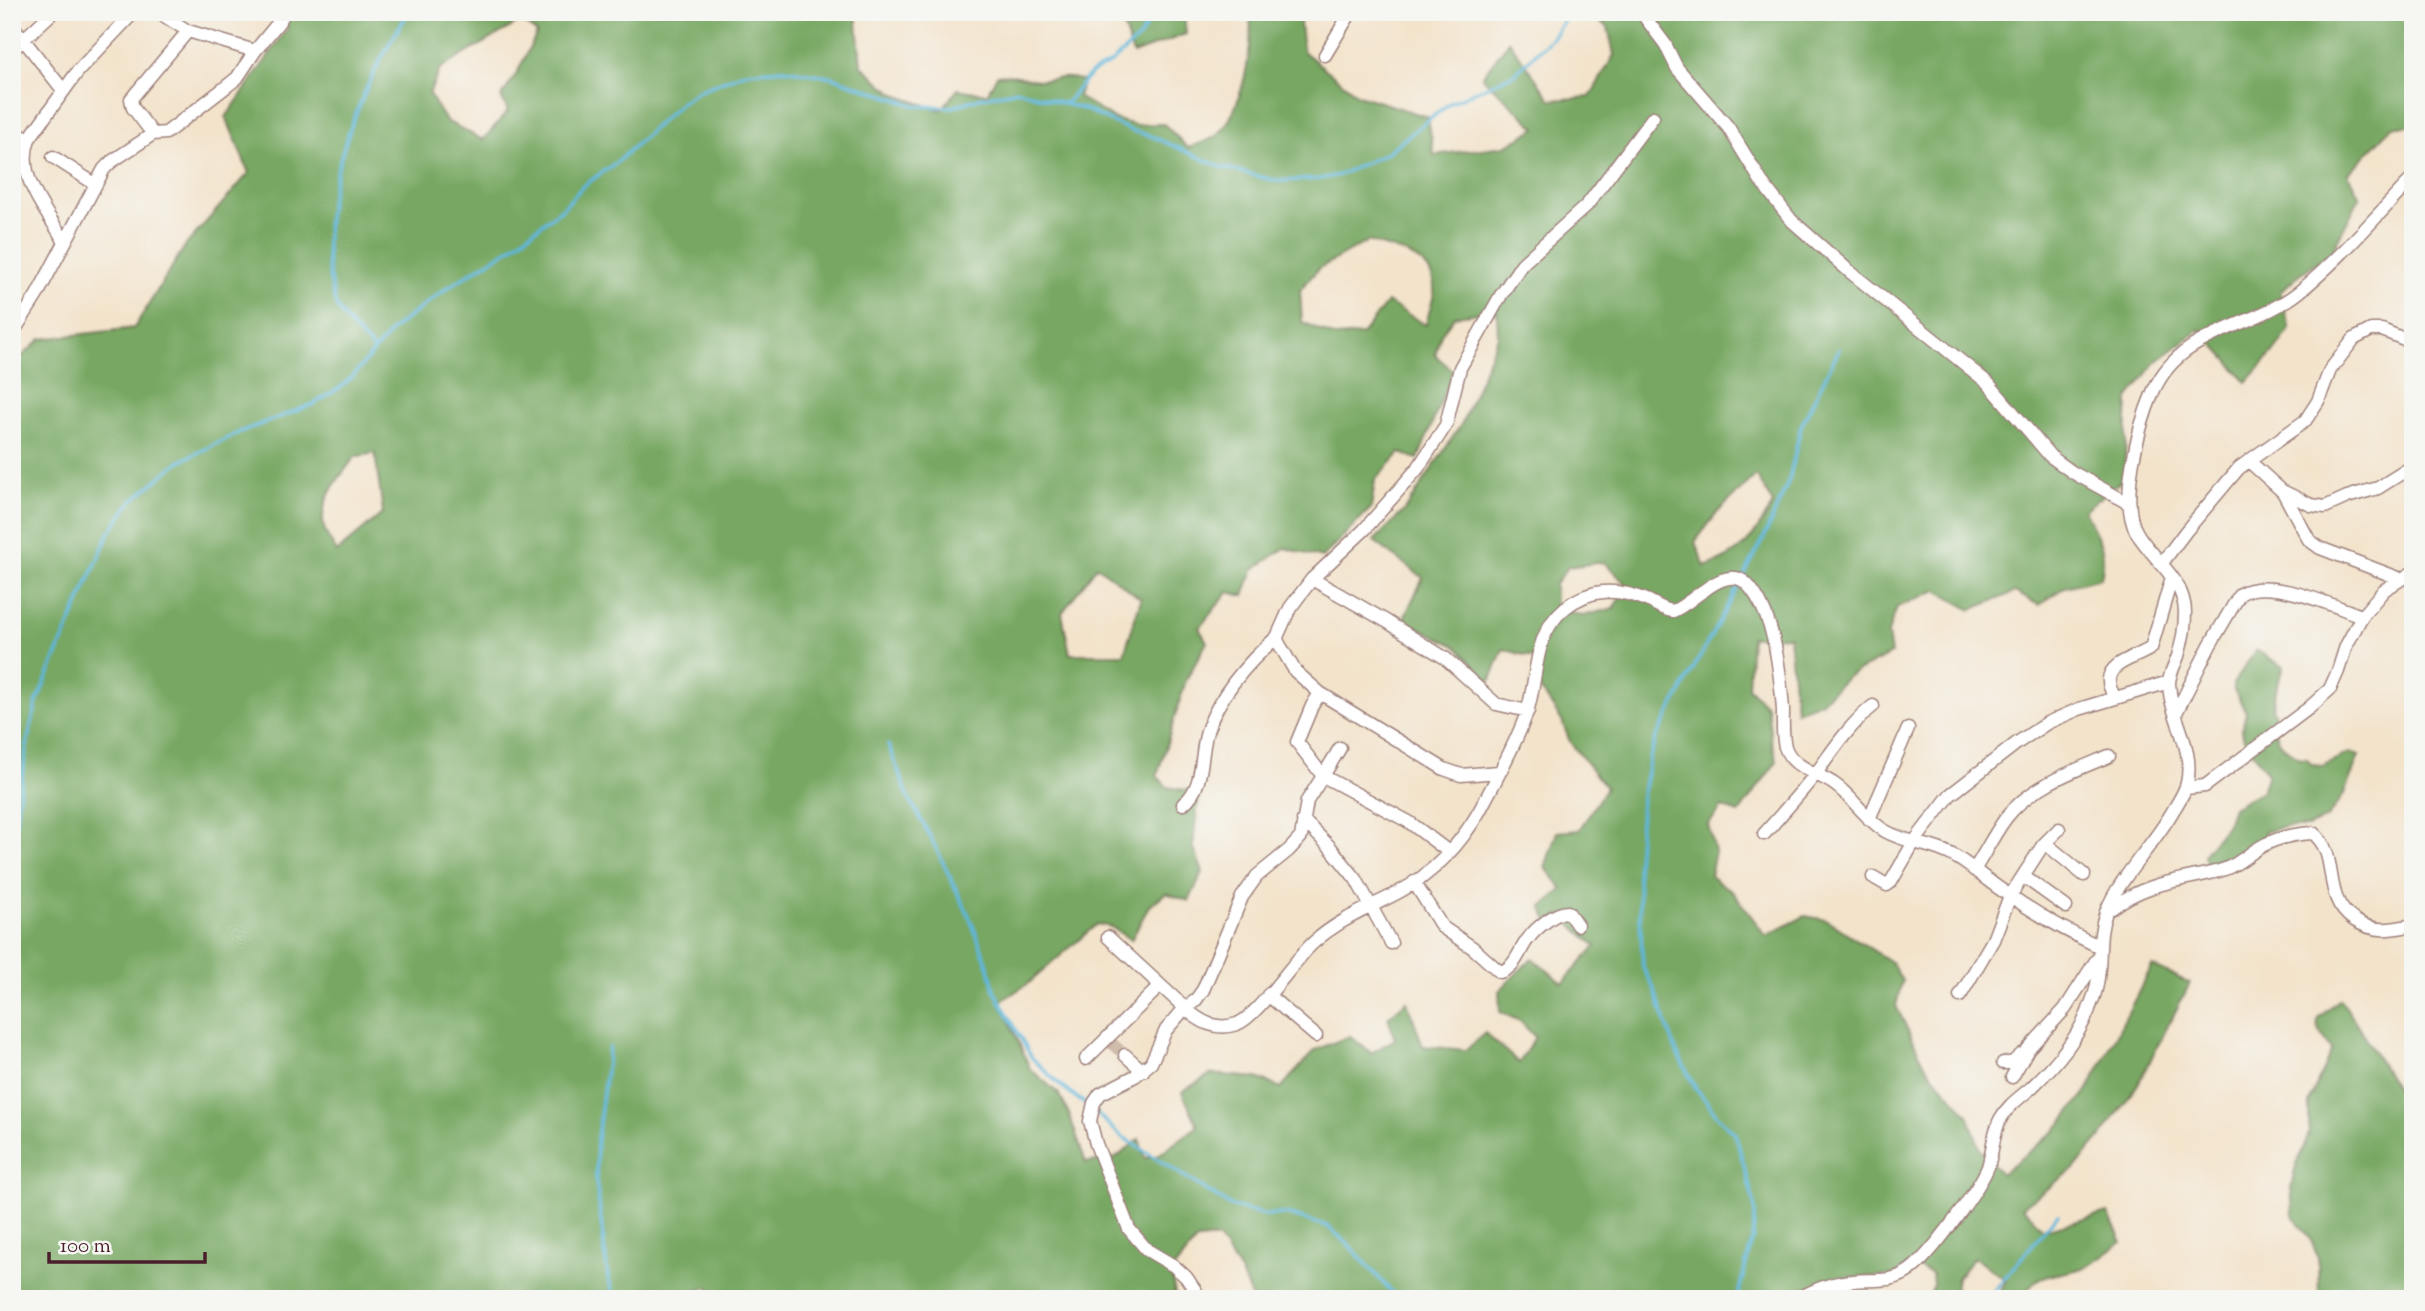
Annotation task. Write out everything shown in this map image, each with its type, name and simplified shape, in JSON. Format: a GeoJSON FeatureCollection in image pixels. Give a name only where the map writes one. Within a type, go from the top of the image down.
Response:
{"type":"FeatureCollection","features":[{"type":"Feature","properties":{"kind":"street"},"geometry":{"type":"LineString","coordinates":[[12,50],[53,12]]}},
{"type":"Feature","properties":{"kind":"street"},"geometry":{"type":"LineString","coordinates":[[158,12],[188,32],[255,51]]}},
{"type":"Feature","properties":{"kind":"street"},"geometry":{"type":"LineString","coordinates":[[12,334],[37,296],[96,184],[111,162],[153,134],[166,133],[233,82],[285,12]]}},
{"type":"Feature","properties":{"kind":"street"},"geometry":{"type":"LineString","coordinates":[[1325,55],[1352,12]]}},
{"type":"Feature","properties":{"kind":"street"},"geometry":{"type":"LineString","coordinates":[[1641,12],[1665,44],[1677,68],[1728,127],[1761,181],[1791,220],[1988,383],[2050,456],[2072,472],[2128,503]]}},
{"type":"Feature","properties":{"kind":"street"},"geometry":{"type":"LineString","coordinates":[[65,242],[29,182],[25,149],[63,90],[130,14]]}},
{"type":"Feature","properties":{"kind":"street"},"geometry":{"type":"LineString","coordinates":[[12,25],[63,90]]}},
{"type":"Feature","properties":{"kind":"street"},"geometry":{"type":"LineString","coordinates":[[153,134],[133,108],[131,99],[188,32]]}},
{"type":"Feature","properties":{"kind":"street"},"geometry":{"type":"LineString","coordinates":[[1182,804],[1190,799],[1195,789],[1203,764],[1202,753],[1208,729],[1241,671],[1277,637],[1290,608],[1312,579],[1364,530],[1418,468],[1446,425],[1460,368],[1501,295],[1522,264],[1587,205],[1653,117]]}},
{"type":"Feature","properties":{"kind":"street"},"geometry":{"type":"LineString","coordinates":[[12,131],[29,139]]}},
{"type":"Feature","properties":{"kind":"street"},"geometry":{"type":"LineString","coordinates":[[53,157],[96,184]]}},
{"type":"Feature","properties":{"kind":"street"},"geometry":{"type":"LineString","coordinates":[[1798,1299],[1815,1289],[1851,1281],[1894,1279],[1913,1269],[1932,1248],[1987,1170],[1999,1120],[2008,1107],[2052,1066],[2076,1037],[2097,986],[2099,951],[2106,912],[2186,788],[2188,751],[2169,682],[2180,651],[2186,616],[2182,597],[2172,577],[2138,535],[2129,514],[2128,503],[2138,434],[2152,395],[2168,366],[2201,341],[2287,300],[2300,291],[2321,273],[2413,178]]}},
{"type":"Feature","properties":{"kind":"street"},"geometry":{"type":"LineString","coordinates":[[2162,564],[2239,468],[2305,421],[2318,401],[2330,370],[2339,356],[2361,334],[2382,330],[2413,345]]}},
{"type":"Feature","properties":{"kind":"street"},"geometry":{"type":"LineString","coordinates":[[2413,412],[2413,424]]}},
{"type":"Feature","properties":{"kind":"street"},"geometry":{"type":"LineString","coordinates":[[2250,461],[2282,491],[2311,505],[2325,507],[2378,488],[2413,466]]}},
{"type":"Feature","properties":{"kind":"street"},"geometry":{"type":"LineString","coordinates":[[2282,491],[2309,540],[2320,548],[2407,575]]}},
{"type":"Feature","properties":{"kind":"street"},"geometry":{"type":"LineString","coordinates":[[2186,788],[2205,786],[2211,782],[2330,689],[2346,646],[2362,616],[2384,590],[2407,575]]}},
{"type":"Feature","properties":{"kind":"street"},"geometry":{"type":"LineString","coordinates":[[2115,698],[2109,682],[2112,671],[2151,648],[2172,577]]}},
{"type":"Feature","properties":{"kind":"street"},"geometry":{"type":"LineString","coordinates":[[1108,937],[1160,986],[1205,1023],[1227,1026],[1240,1023],[1268,995],[1310,945],[1330,929],[1414,882],[1463,838],[1513,748],[1528,712],[1536,658],[1543,635],[1564,609],[1588,594],[1606,590],[1626,593],[1673,611],[1727,578],[1742,581],[1764,614],[1775,643],[1784,744],[1790,757],[1838,787],[1869,819],[1885,831],[1947,852],[2010,896],[2099,951]]}},
{"type":"Feature","properties":{"kind":"street"},"geometry":{"type":"LineString","coordinates":[[1312,579],[1446,658],[1496,704],[1528,712]]}},
{"type":"Feature","properties":{"kind":"street"},"geometry":{"type":"LineString","coordinates":[[2176,713],[2210,645],[2246,590],[2258,587],[2289,591],[2362,616]]}},
{"type":"Feature","properties":{"kind":"street"},"geometry":{"type":"LineString","coordinates":[[1277,637],[1295,671],[1320,694],[1444,769],[1461,775],[1499,772]]}},
{"type":"Feature","properties":{"kind":"street"},"geometry":{"type":"LineString","coordinates":[[1874,877],[1887,885],[1914,842],[1950,795],[2047,723],[2079,709],[2169,682]]}},
{"type":"Feature","properties":{"kind":"street"},"geometry":{"type":"LineString","coordinates":[[1320,694],[1297,742],[1323,776],[1409,822],[1449,852]]}},
{"type":"Feature","properties":{"kind":"street"},"geometry":{"type":"LineString","coordinates":[[1764,834],[1857,719],[1873,706]]}},
{"type":"Feature","properties":{"kind":"street"},"geometry":{"type":"LineString","coordinates":[[1869,819],[1908,729]]}},
{"type":"Feature","properties":{"kind":"street"},"geometry":{"type":"LineString","coordinates":[[1201,1299],[1186,1276],[1147,1250],[1129,1228],[1096,1144],[1090,1121],[1094,1103],[1101,1094],[1143,1071],[1151,1063],[1166,1030],[1185,1008],[1195,1001],[1208,982],[1242,897],[1257,876],[1298,841],[1303,830],[1307,802],[1340,748]]}},
{"type":"Feature","properties":{"kind":"street"},"geometry":{"type":"LineString","coordinates":[[1975,870],[2007,816],[2028,797],[2057,778],[2109,756]]}},
{"type":"Feature","properties":{"kind":"street"},"geometry":{"type":"LineString","coordinates":[[1303,820],[1356,879],[1391,943]]}},
{"type":"Feature","properties":{"kind":"street"},"geometry":{"type":"LineString","coordinates":[[1960,996],[1993,940],[2010,896],[2045,843],[2059,829]]}},
{"type":"Feature","properties":{"kind":"street"},"geometry":{"type":"LineString","coordinates":[[2106,912],[2125,898],[2164,882],[2220,871],[2240,862],[2271,841],[2294,834],[2313,833],[2322,840],[2333,894],[2341,909],[2375,930],[2413,925]]}},
{"type":"Feature","properties":{"kind":"street"},"geometry":{"type":"LineString","coordinates":[[2045,843],[2084,875]]}},
{"type":"Feature","properties":{"kind":"street"},"geometry":{"type":"LineString","coordinates":[[2023,876],[2066,907]]}},
{"type":"Feature","properties":{"kind":"street"},"geometry":{"type":"LineString","coordinates":[[1414,882],[1441,927],[1473,948],[1500,972],[1515,961],[1528,938],[1557,914],[1568,912],[1577,925]]}},
{"type":"Feature","properties":{"kind":"street"},"geometry":{"type":"LineString","coordinates":[[2003,1063],[2012,1063],[2065,1009],[2099,951]]}},
{"type":"Feature","properties":{"kind":"street"},"geometry":{"type":"LineString","coordinates":[[1086,1059],[1109,1041],[1160,986]]}},
{"type":"Feature","properties":{"kind":"street"},"geometry":{"type":"LineString","coordinates":[[1268,995],[1316,1036]]}},
{"type":"Feature","properties":{"kind":"street"},"geometry":{"type":"LineString","coordinates":[[2012,1077],[2028,1049]]}},
{"type":"Feature","properties":{"kind":"street"},"geometry":{"type":"LineString","coordinates":[[1125,1055],[1143,1071]]}},
{"type":"Feature","properties":{"kind":"green space"},"geometry":{"type":"Polygon","coordinates":[[[281,12],[856,12],[861,65],[901,97],[941,110],[958,89],[987,94],[997,75],[1037,80],[1072,78],[1083,81],[1078,97],[1114,119],[1135,125],[1164,124],[1188,148],[1217,135],[1226,126],[1233,112],[1245,77],[1251,25],[1249,12],[1302,12],[1300,24],[1303,51],[1358,95],[1428,117],[1434,155],[1505,146],[1536,128],[1482,77],[1509,41],[1551,100],[1590,97],[1614,55],[1608,27],[1582,12],[2413,12],[2413,126],[2393,126],[2348,174],[2360,197],[2332,251],[2280,292],[2290,329],[2274,352],[2247,382],[2200,329],[2156,362],[2128,399],[2124,479],[2084,510],[2102,550],[2101,578],[2065,587],[2039,605],[2015,592],[1971,610],[1937,590],[1897,607],[1888,633],[1891,654],[1848,676],[1821,702],[1796,711],[1789,636],[1751,637],[1748,687],[1767,707],[1777,761],[1739,813],[1722,807],[1708,825],[1715,851],[1710,876],[1734,893],[1766,936],[1805,916],[1827,920],[1892,963],[1902,981],[1896,1006],[1926,1067],[1968,1115],[1981,1151],[2001,1174],[2055,1131],[2088,1090],[2152,966],[2190,983],[2138,1084],[2101,1137],[2074,1169],[2022,1207],[2044,1230],[2108,1213],[2122,1242],[2085,1267],[2039,1279],[2023,1299],[1996,1299],[2006,1280],[1974,1257],[1957,1278],[1953,1299],[1927,1299],[1933,1285],[1932,1274],[1911,1263],[1893,1276],[1852,1277],[1801,1288],[1783,1299],[1252,1299],[1241,1273],[1218,1238],[1197,1240],[1171,1272],[1176,1299],[713,1299],[709,1287],[670,1299],[12,1299],[12,353],[21,357],[41,339],[134,328],[185,246],[249,173],[226,117],[288,28],[281,12]],[[521,21],[440,69],[429,94],[446,121],[483,140],[508,111],[501,97],[517,73],[537,33],[521,21]],[[1368,241],[1318,269],[1300,290],[1302,322],[1335,337],[1362,335],[1387,302],[1426,325],[1434,292],[1433,280],[1421,262],[1412,256],[1368,241]],[[1497,311],[1455,316],[1441,334],[1435,355],[1453,371],[1418,459],[1400,453],[1375,480],[1371,508],[1322,558],[1285,548],[1253,570],[1244,596],[1228,592],[1199,628],[1207,642],[1186,680],[1157,776],[1167,787],[1199,792],[1193,846],[1203,872],[1189,901],[1166,893],[1149,906],[1131,940],[1111,927],[1097,924],[1029,983],[1001,1001],[1030,1069],[1059,1094],[1086,1163],[1116,1158],[1139,1139],[1145,1158],[1157,1156],[1198,1126],[1182,1092],[1211,1074],[1257,1078],[1281,1088],[1315,1050],[1350,1036],[1371,1053],[1395,1039],[1388,1017],[1407,1001],[1423,1046],[1466,1050],[1485,1033],[1519,1063],[1535,1037],[1520,1021],[1500,1012],[1499,991],[1532,958],[1563,983],[1596,946],[1560,914],[1548,921],[1542,907],[1563,889],[1545,867],[1557,832],[1579,830],[1606,788],[1570,742],[1562,721],[1539,687],[1541,660],[1503,649],[1490,682],[1456,646],[1403,620],[1423,578],[1374,541],[1405,510],[1462,423],[1498,336],[1497,311]],[[375,453],[355,457],[327,498],[323,517],[327,537],[337,552],[383,513],[375,453]],[[1756,475],[1718,512],[1695,542],[1705,567],[1730,556],[1746,543],[1773,504],[1756,475]],[[1604,562],[1568,567],[1555,584],[1555,607],[1583,616],[1614,608],[1627,585],[1604,562]],[[1097,566],[1062,613],[1070,654],[1124,654],[1141,599],[1097,566]]]}},
{"type":"Feature","properties":{"kind":"green space"},"geometry":{"type":"Polygon","coordinates":[[[1109,12],[1184,12],[1186,34],[1133,54],[1123,26],[1109,12]]]}},
{"type":"Feature","properties":{"kind":"green space"},"geometry":{"type":"Polygon","coordinates":[[[2256,650],[2284,667],[2272,709],[2277,735],[2282,745],[2301,759],[2306,758],[2312,765],[2322,766],[2349,753],[2359,756],[2344,794],[2328,817],[2308,827],[2285,827],[2264,832],[2266,842],[2223,865],[2207,864],[2204,856],[2206,851],[2227,824],[2233,807],[2262,791],[2268,774],[2244,739],[2242,730],[2246,712],[2233,684],[2256,650]]]}},
{"type":"Feature","properties":{"kind":"green space"},"geometry":{"type":"Polygon","coordinates":[[[2340,999],[2413,1113],[2413,1299],[2319,1299],[2318,1257],[2310,1238],[2293,1215],[2291,1187],[2309,1133],[2309,1103],[2332,1049],[2320,1032],[2318,1022],[2340,999]]]}},
{"type":"Feature","properties":{"kind":"waterway"},"geometry":{"type":"LineString","coordinates":[[373,349],[345,319],[336,304],[327,255],[328,219],[334,182],[358,108],[374,73],[409,12]]}},
{"type":"Feature","properties":{"kind":"waterway"},"geometry":{"type":"LineString","coordinates":[[1065,104],[1092,72],[1111,63],[1140,37],[1154,12]]}},
{"type":"Feature","properties":{"kind":"waterway"},"geometry":{"type":"LineString","coordinates":[[12,938],[16,886],[13,856],[17,808],[37,701],[109,533],[132,501],[177,463],[240,432],[314,404],[341,387],[393,329],[447,288],[512,247],[563,208],[583,186],[617,162],[684,100],[700,90],[747,72],[784,69],[832,77],[916,106],[953,107],[979,98],[1018,90],[1086,110],[1221,167],[1277,181],[1320,179],[1339,175],[1385,154],[1450,103],[1514,74],[1552,38],[1569,12]]}},
{"type":"Feature","properties":{"kind":"waterway"},"geometry":{"type":"LineString","coordinates":[[1737,1299],[1752,1241],[1754,1202],[1735,1133],[1720,1119],[1695,1087],[1677,1053],[1653,986],[1643,968],[1637,863],[1642,797],[1656,738],[1762,542],[1789,480],[1801,426],[1839,349]]}},
{"type":"Feature","properties":{"kind":"waterway"},"geometry":{"type":"LineString","coordinates":[[888,745],[909,798],[969,916],[989,968],[994,990],[1032,1058],[1060,1085],[1089,1107]]}},
{"type":"Feature","properties":{"kind":"waterway"},"geometry":{"type":"LineString","coordinates":[[609,1047],[597,1139],[596,1180],[608,1278],[615,1299]]}},
{"type":"Feature","properties":{"kind":"waterway"},"geometry":{"type":"LineString","coordinates":[[1095,1112],[1121,1136],[1231,1206],[1266,1215],[1286,1214],[1327,1226],[1348,1244],[1398,1299]]}},
{"type":"Feature","properties":{"kind":"waterway"},"geometry":{"type":"LineString","coordinates":[[1987,1299],[2058,1214]]}},
{"type":"Feature","properties":{"kind":"tunnel"},"geometry":{"type":"LineString","coordinates":[[1111,1043],[1125,1055]]}}]}
